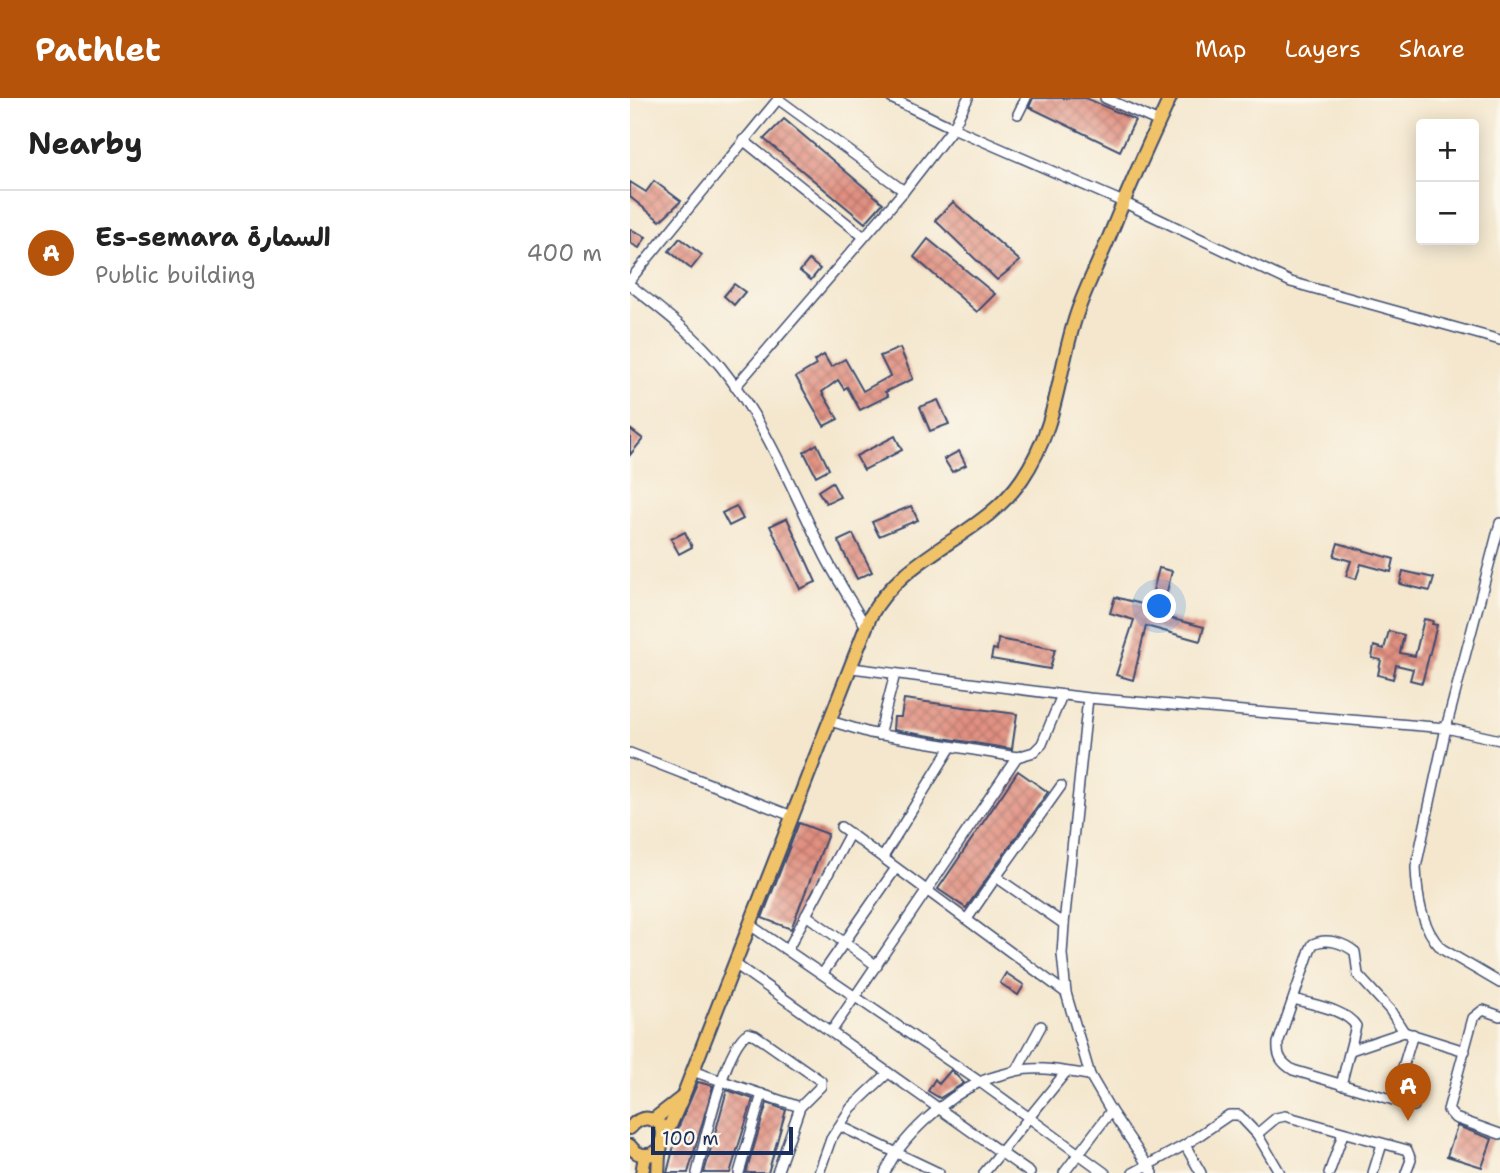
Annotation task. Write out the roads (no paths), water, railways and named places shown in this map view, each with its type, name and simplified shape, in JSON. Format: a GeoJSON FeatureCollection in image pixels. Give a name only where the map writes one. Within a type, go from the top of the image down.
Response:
{"type":"FeatureCollection","features":[{"type":"Feature","properties":{"kind":"main road"},"geometry":{"type":"LineString","coordinates":[[630,1146],[634,1152],[645,1156],[655,1153],[662,1143],[683,1096],[866,627],[881,599],[914,566],[982,520],[1002,502],[1022,478],[1043,439],[1054,413],[1075,320],[1094,269],[1170,98]]}},
{"type":"Feature","properties":{"kind":"main road"},"geometry":{"type":"LineString","coordinates":[[633,1122],[653,1120],[683,1096]]}},
{"type":"Feature","properties":{"kind":"main road"},"geometry":{"type":"LineString","coordinates":[[653,1120],[661,1127],[658,1173]]}},
{"type":"Feature","properties":{"kind":"main road"},"geometry":{"type":"LineString","coordinates":[[642,1173],[645,1156]]}},
{"type":"Feature","properties":{"kind":"street"},"geometry":{"type":"LineString","coordinates":[[891,98],[1123,202],[1291,282],[1500,340]]}},
{"type":"Feature","properties":{"kind":"street"},"geometry":{"type":"LineString","coordinates":[[735,387],[904,191],[953,128],[968,98]]}},
{"type":"Feature","properties":{"kind":"street"},"geometry":{"type":"LineString","coordinates":[[1018,114],[1026,98]]}},
{"type":"Feature","properties":{"kind":"street"},"geometry":{"type":"LineString","coordinates":[[1105,98],[1159,122]]}},
{"type":"Feature","properties":{"kind":"street"},"geometry":{"type":"LineString","coordinates":[[630,280],[778,99],[904,191]]}},
{"type":"Feature","properties":{"kind":"street"},"geometry":{"type":"LineString","coordinates":[[743,140],[864,237]]}},
{"type":"Feature","properties":{"kind":"street"},"geometry":{"type":"LineString","coordinates":[[630,285],[680,324],[720,366],[735,387],[782,464],[827,559],[866,627]]}},
{"type":"Feature","properties":{"kind":"street"},"geometry":{"type":"LineString","coordinates":[[1500,523],[1446,728],[1416,867],[1421,911],[1435,942],[1442,949],[1500,983]]}},
{"type":"Feature","properties":{"kind":"street"},"geometry":{"type":"LineString","coordinates":[[852,668],[1088,698],[1446,728],[1500,740]]}},
{"type":"Feature","properties":{"kind":"street"},"geometry":{"type":"LineString","coordinates":[[879,735],[895,674]]}},
{"type":"Feature","properties":{"kind":"street"},"geometry":{"type":"LineString","coordinates":[[831,721],[879,735],[1017,757],[1034,752],[1042,744],[1062,695]]}},
{"type":"Feature","properties":{"kind":"street"},"geometry":{"type":"LineString","coordinates":[[1088,698],[1064,924],[1062,954],[1066,992],[1090,1074],[1111,1111],[1151,1169]]}},
{"type":"Feature","properties":{"kind":"street"},"geometry":{"type":"LineString","coordinates":[[883,857],[951,747]]}},
{"type":"Feature","properties":{"kind":"street"},"geometry":{"type":"LineString","coordinates":[[630,753],[792,816]]}},
{"type":"Feature","properties":{"kind":"street"},"geometry":{"type":"LineString","coordinates":[[831,1032],[1017,757]]}},
{"type":"Feature","properties":{"kind":"street"},"geometry":{"type":"LineString","coordinates":[[967,919],[1061,786]]}},
{"type":"Feature","properties":{"kind":"street"},"geometry":{"type":"LineString","coordinates":[[841,827],[1066,992]]}},
{"type":"Feature","properties":{"kind":"street"},"geometry":{"type":"LineString","coordinates":[[788,949],[850,833]]}},
{"type":"Feature","properties":{"kind":"street"},"geometry":{"type":"LineString","coordinates":[[823,973],[896,868]]}},
{"type":"Feature","properties":{"kind":"street"},"geometry":{"type":"LineString","coordinates":[[996,877],[1064,924]]}},
{"type":"Feature","properties":{"kind":"street"},"geometry":{"type":"LineString","coordinates":[[806,915],[877,966]]}},
{"type":"Feature","properties":{"kind":"street"},"geometry":{"type":"LineString","coordinates":[[750,925],[980,1082],[1105,1173]]}},
{"type":"Feature","properties":{"kind":"street"},"geometry":{"type":"LineString","coordinates":[[1414,1106],[1293,1070],[1281,1060],[1278,1043],[1313,944],[1322,940],[1340,944],[1355,952],[1358,975],[1409,1033],[1465,1051]]}},
{"type":"Feature","properties":{"kind":"street"},"geometry":{"type":"LineString","coordinates":[[735,964],[1030,1173]]}},
{"type":"Feature","properties":{"kind":"street"},"geometry":{"type":"LineString","coordinates":[[1294,999],[1342,1014],[1352,1020],[1356,1031],[1341,1085]]}},
{"type":"Feature","properties":{"kind":"street"},"geometry":{"type":"LineString","coordinates":[[1500,1016],[1483,1010],[1473,1018],[1448,1110],[1455,1118],[1500,1134]]}},
{"type":"Feature","properties":{"kind":"street"},"geometry":{"type":"LineString","coordinates":[[1017,1070],[1041,1026]]}},
{"type":"Feature","properties":{"kind":"street"},"geometry":{"type":"LineString","coordinates":[[697,1173],[722,1082],[738,1041],[748,1033],[755,1035],[821,1081],[821,1086],[800,1107],[777,1173]]}},
{"type":"Feature","properties":{"kind":"street"},"geometry":{"type":"LineString","coordinates":[[1351,1050],[1409,1033]]}},
{"type":"Feature","properties":{"kind":"street"},"geometry":{"type":"LineString","coordinates":[[1393,1100],[1409,1033]]}},
{"type":"Feature","properties":{"kind":"street"},"geometry":{"type":"LineString","coordinates":[[885,1173],[894,1153],[939,1108],[980,1082],[1017,1070],[1090,1074]]}},
{"type":"Feature","properties":{"kind":"street"},"geometry":{"type":"LineString","coordinates":[[692,1071],[800,1107]]}},
{"type":"Feature","properties":{"kind":"street"},"geometry":{"type":"LineString","coordinates":[[984,1173],[1066,1072]]}},
{"type":"Feature","properties":{"kind":"street"},"geometry":{"type":"LineString","coordinates":[[822,1172],[831,1139],[851,1108],[888,1073]]}},
{"type":"Feature","properties":{"kind":"street"},"geometry":{"type":"LineString","coordinates":[[739,1173],[762,1094]]}},
{"type":"Feature","properties":{"kind":"street"},"geometry":{"type":"LineString","coordinates":[[1064,1173],[1111,1111]]}},
{"type":"Feature","properties":{"kind":"street"},"geometry":{"type":"LineString","coordinates":[[1133,1173],[1151,1169],[1229,1115],[1239,1115],[1257,1134],[1280,1173]]}},
{"type":"Feature","properties":{"kind":"street"},"geometry":{"type":"LineString","coordinates":[[1257,1134],[1276,1118],[1285,1116],[1407,1150],[1411,1160],[1406,1173]]}},
{"type":"Feature","properties":{"kind":"street"},"geometry":{"type":"LineString","coordinates":[[840,1126],[939,1173]]}},
{"type":"Feature","properties":{"kind":"street"},"geometry":{"type":"LineString","coordinates":[[1329,1173],[1343,1134]]}},
{"type":"Feature","properties":{"kind":"street"},"geometry":{"type":"LineString","coordinates":[[1373,1173],[1382,1144]]}},
{"type":"Feature","properties":{"kind":"street"},"geometry":{"type":"LineString","coordinates":[[1185,1145],[1201,1173]]}},
{"type":"Feature","properties":{"kind":"place","name":"Es-semara السمارة"},"geometry":{"type":"Point","coordinates":[1408,1121]}}]}
